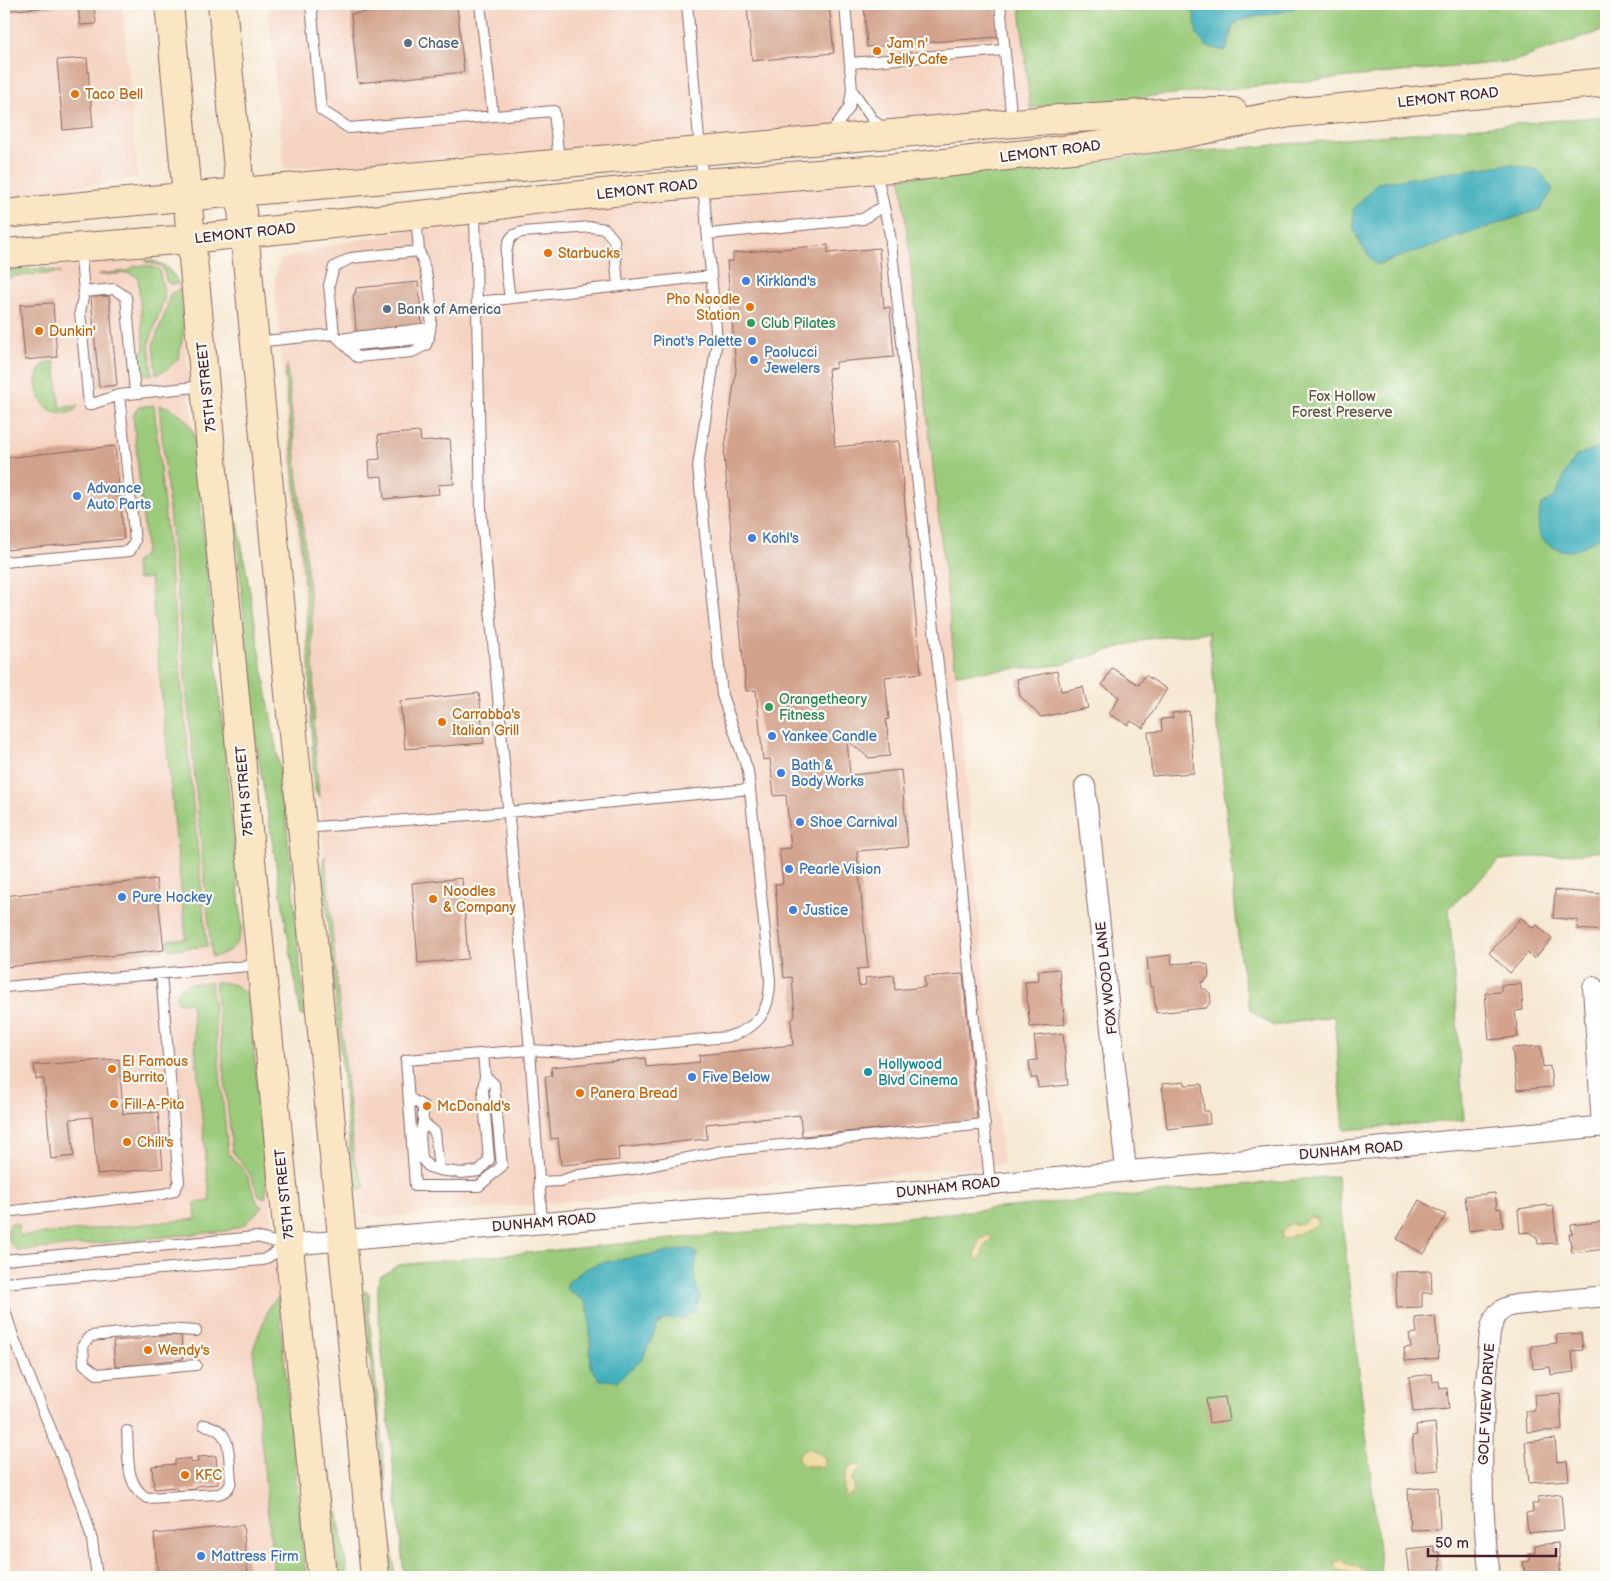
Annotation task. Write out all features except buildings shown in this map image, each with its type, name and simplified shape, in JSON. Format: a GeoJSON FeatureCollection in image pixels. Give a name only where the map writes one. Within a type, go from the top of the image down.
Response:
{"type":"FeatureCollection","features":[{"type":"Feature","properties":{"kind":"main road","name":"75TH STREET"},"geometry":{"type":"LineString","coordinates":[[169,4],[190,239],[322,1577]]}},
{"type":"Feature","properties":{"kind":"main road"},"geometry":{"type":"LineString","coordinates":[[222,4],[375,1577]]}},
{"type":"Feature","properties":{"kind":"main road","name":"LEMONT ROAD"},"geometry":{"type":"LineString","coordinates":[[4,253],[190,239],[416,215],[533,200],[703,183],[876,170],[1080,148],[1177,135],[1289,113],[1606,82]]}},
{"type":"Feature","properties":{"kind":"main road","name":"LEMONT ROAD"},"geometry":{"type":"LineString","coordinates":[[4,214],[93,204],[1012,123],[1180,112],[1289,113]]}},
{"type":"Feature","properties":{"kind":"street","name":"FOX WOOD LANE"},"geometry":{"type":"LineString","coordinates":[[1085,786],[1126,1170]]}},
{"type":"Feature","properties":{"kind":"street"},"geometry":{"type":"LineString","coordinates":[[1593,987],[1604,1126]]}},
{"type":"Feature","properties":{"kind":"street","name":"DUNHAM ROAD"},"geometry":{"type":"LineString","coordinates":[[288,1245],[1604,1126]]}},
{"type":"Feature","properties":{"kind":"street","name":"GOLF VIEW DRIVE"},"geometry":{"type":"LineString","coordinates":[[1490,1577],[1484,1514],[1482,1436],[1491,1329],[1498,1313],[1505,1308],[1515,1305],[1606,1296]]}},
{"type":"Feature","properties":{"kind":"lane"},"geometry":{"type":"LineString","coordinates":[[311,4],[321,110],[349,128],[554,111],[559,163]]}},
{"type":"Feature","properties":{"kind":"lane"},"geometry":{"type":"LineString","coordinates":[[480,4],[493,116]]}},
{"type":"Feature","properties":{"kind":"lane"},"geometry":{"type":"LineString","coordinates":[[485,1076],[494,1084],[502,1166],[479,1186],[415,1186],[406,1060],[530,1050],[568,1052],[727,1037],[742,1033],[755,1024],[764,1011],[770,996],[770,980],[748,771],[722,695],[698,467],[717,341],[687,4]]}},
{"type":"Feature","properties":{"kind":"lane"},"geometry":{"type":"LineString","coordinates":[[826,140],[849,108],[852,90],[845,4]]}},
{"type":"Feature","properties":{"kind":"lane"},"geometry":{"type":"LineString","coordinates":[[1000,4],[1012,123]]}},
{"type":"Feature","properties":{"kind":"lane"},"geometry":{"type":"LineString","coordinates":[[851,63],[1004,50]]}},
{"type":"Feature","properties":{"kind":"lane"},"geometry":{"type":"LineString","coordinates":[[852,90],[873,120],[889,133]]}},
{"type":"Feature","properties":{"kind":"lane"},"geometry":{"type":"LineString","coordinates":[[876,170],[890,235],[946,744],[990,1183]]}},
{"type":"Feature","properties":{"kind":"lane"},"geometry":{"type":"LineString","coordinates":[[708,234],[863,219],[883,206]]}},
{"type":"Feature","properties":{"kind":"lane"},"geometry":{"type":"LineString","coordinates":[[476,208],[481,509],[530,1050],[542,1222]]}},
{"type":"Feature","properties":{"kind":"lane"},"geometry":{"type":"LineString","coordinates":[[416,215],[419,251],[426,268],[432,322],[426,345],[412,352],[357,356],[340,340],[329,285],[334,267],[351,258],[419,251]]}},
{"type":"Feature","properties":{"kind":"lane"},"geometry":{"type":"LineString","coordinates":[[510,298],[507,246],[513,236],[522,232],[592,226],[606,229],[614,240],[618,286]]}},
{"type":"Feature","properties":{"kind":"lane"},"geometry":{"type":"LineString","coordinates":[[80,247],[84,292],[80,312],[89,404],[119,394],[206,386]]}},
{"type":"Feature","properties":{"kind":"lane"},"geometry":{"type":"LineString","coordinates":[[477,302],[711,276]]}},
{"type":"Feature","properties":{"kind":"lane"},"geometry":{"type":"LineString","coordinates":[[84,292],[114,289],[126,297],[134,393]]}},
{"type":"Feature","properties":{"kind":"lane"},"geometry":{"type":"LineString","coordinates":[[254,342],[340,340],[430,333]]}},
{"type":"Feature","properties":{"kind":"lane"},"geometry":{"type":"LineString","coordinates":[[4,562],[130,551],[135,541],[119,394]]}},
{"type":"Feature","properties":{"kind":"lane"},"geometry":{"type":"LineString","coordinates":[[302,828],[508,812],[750,789]]}},
{"type":"Feature","properties":{"kind":"lane"},"geometry":{"type":"LineString","coordinates":[[4,987],[261,965]]}},
{"type":"Feature","properties":{"kind":"lane"},"geometry":{"type":"LineString","coordinates":[[4,1212],[163,1194],[174,1191],[180,1182],[161,974]]}},
{"type":"Feature","properties":{"kind":"lane"},"geometry":{"type":"LineString","coordinates":[[408,1098],[422,1106],[423,1122],[420,1135],[422,1159],[429,1167],[462,1173],[480,1171],[489,1160],[483,1089],[485,1076],[483,1054]]}},
{"type":"Feature","properties":{"kind":"lane"},"geometry":{"type":"LineString","coordinates":[[423,1122],[435,1132],[439,1170]]}},
{"type":"Feature","properties":{"kind":"lane"},"geometry":{"type":"LineString","coordinates":[[539,1182],[560,1181],[579,1174],[634,1169],[722,1151],[984,1124]]}},
{"type":"Feature","properties":{"kind":"lane"},"geometry":{"type":"LineString","coordinates":[[4,1260],[256,1237],[288,1245]]}},
{"type":"Feature","properties":{"kind":"lane"},"geometry":{"type":"LineString","coordinates":[[4,1283],[263,1260],[288,1245]]}},
{"type":"Feature","properties":{"kind":"lane"},"geometry":{"type":"LineString","coordinates":[[4,1308],[14,1339],[84,1511],[92,1540],[96,1577]]}},
{"type":"Feature","properties":{"kind":"lane"},"geometry":{"type":"LineString","coordinates":[[196,1331],[163,1329],[91,1336],[83,1345],[84,1364],[97,1374],[196,1365]]}},
{"type":"Feature","properties":{"kind":"lane"},"geometry":{"type":"LineString","coordinates":[[127,1431],[131,1481],[140,1494],[147,1498],[218,1494],[225,1492],[230,1486],[231,1481],[226,1440],[222,1432],[214,1426],[204,1425]]}},
{"type":"Feature","properties":{"kind":"shaded area"},"geometry":{"type":"Polygon","coordinates":[[[4,4],[122,4],[138,177],[4,199],[4,4]]]}},
{"type":"Feature","properties":{"kind":"shaded area"},"geometry":{"type":"Polygon","coordinates":[[[268,4],[1020,4],[1030,108],[598,151],[536,151],[284,168],[268,4]]]}},
{"type":"Feature","properties":{"kind":"shaded area"},"geometry":{"type":"Polygon","coordinates":[[[901,178],[956,674],[1003,1165],[383,1217],[363,1213],[355,1200],[276,300],[275,277],[280,260],[331,245],[499,215],[901,178]]]}},
{"type":"Feature","properties":{"kind":"shaded area"},"geometry":{"type":"Polygon","coordinates":[[[135,260],[157,260],[173,274],[179,284],[308,1577],[4,1577],[4,271],[135,260]]]}},
{"type":"Feature","properties":{"kind":"green space"},"geometry":{"type":"Polygon","coordinates":[[[1020,4],[1603,4],[1605,30],[1514,61],[1030,108],[1020,4]]]}},
{"type":"Feature","properties":{"kind":"green space","name":"Fox Hollow Forest Preserve"},"geometry":{"type":"Polygon","coordinates":[[[1606,116],[1606,851],[1500,860],[1449,908],[1464,1120],[1344,1130],[1334,1016],[1273,1026],[1250,1010],[1240,957],[1209,632],[1147,639],[1061,665],[956,674],[901,178],[1606,116]]]}},
{"type":"Feature","properties":{"kind":"green space"},"geometry":{"type":"Polygon","coordinates":[[[145,260],[156,262],[165,267],[173,274],[179,284],[167,282],[162,266],[146,262],[145,260]]]}},
{"type":"Feature","properties":{"kind":"green space"},"geometry":{"type":"Polygon","coordinates":[[[135,266],[149,266],[159,269],[165,296],[149,343],[152,375],[146,374],[141,367],[140,353],[144,350],[138,277],[128,273],[99,275],[128,271],[135,266]]]}},
{"type":"Feature","properties":{"kind":"green space"},"geometry":{"type":"Polygon","coordinates":[[[43,268],[60,273],[16,276],[4,279],[4,271],[43,268]]]}},
{"type":"Feature","properties":{"kind":"green space"},"geometry":{"type":"Polygon","coordinates":[[[180,289],[184,331],[178,359],[169,368],[156,375],[153,344],[166,311],[170,294],[180,289]]]}},
{"type":"Feature","properties":{"kind":"green space"},"geometry":{"type":"Polygon","coordinates":[[[47,362],[55,362],[60,407],[78,406],[73,411],[67,413],[56,412],[42,402],[36,385],[37,376],[47,362]]]}},
{"type":"Feature","properties":{"kind":"green space"},"geometry":{"type":"Polygon","coordinates":[[[287,365],[312,620],[315,746],[319,799],[315,790],[313,770],[307,610],[285,375],[287,365]]]}},
{"type":"Feature","properties":{"kind":"green space"},"geometry":{"type":"Polygon","coordinates":[[[154,405],[207,946],[169,950],[168,940],[186,938],[150,578],[137,579],[135,563],[143,556],[146,549],[133,415],[139,407],[154,405]]]}},
{"type":"Feature","properties":{"kind":"green space"},"geometry":{"type":"Polygon","coordinates":[[[159,405],[176,411],[181,415],[194,434],[242,928],[238,940],[229,951],[212,957],[159,405]]]}},
{"type":"Feature","properties":{"kind":"green space"},"geometry":{"type":"Polygon","coordinates":[[[235,522],[238,522],[284,795],[305,1015],[301,1016],[256,742],[235,522]]]}},
{"type":"Feature","properties":{"kind":"green space"},"geometry":{"type":"Polygon","coordinates":[[[325,856],[354,1159],[365,1185],[362,1189],[354,1191],[322,867],[325,856]]]}},
{"type":"Feature","properties":{"kind":"green space"},"geometry":{"type":"Polygon","coordinates":[[[211,982],[228,1153],[247,1175],[258,1204],[262,1207],[244,1225],[226,1231],[18,1251],[15,1249],[10,1243],[8,1235],[11,1223],[18,1224],[20,1236],[196,1219],[195,1203],[210,1201],[191,1002],[178,1003],[176,996],[177,991],[186,985],[211,982]]]}},
{"type":"Feature","properties":{"kind":"green space"},"geometry":{"type":"Polygon","coordinates":[[[215,982],[230,984],[240,988],[246,997],[250,1012],[267,1188],[265,1198],[259,1195],[250,1174],[232,1151],[215,982]]]}},
{"type":"Feature","properties":{"kind":"green space"},"geometry":{"type":"Polygon","coordinates":[[[1337,1176],[1382,1577],[404,1577],[377,1302],[379,1278],[398,1265],[1337,1176]]]}},
{"type":"Feature","properties":{"kind":"green space"},"geometry":{"type":"Polygon","coordinates":[[[364,1291],[369,1293],[369,1314],[395,1577],[391,1577],[364,1291]]]}},
{"type":"Feature","properties":{"kind":"green space"},"geometry":{"type":"Polygon","coordinates":[[[278,1297],[306,1577],[274,1577],[253,1349],[270,1305],[278,1297]]]}},
{"type":"Feature","properties":{"kind":"green space"},"geometry":{"type":"Polygon","coordinates":[[[327,1471],[331,1471],[348,1577],[340,1577],[334,1541],[327,1471]]]}},
{"type":"Feature","properties":{"kind":"sand"},"geometry":{"type":"Polygon","coordinates":[[[1310,1217],[1318,1218],[1317,1225],[1285,1239],[1281,1238],[1282,1231],[1290,1224],[1301,1225],[1310,1217]]]}},
{"type":"Feature","properties":{"kind":"sand"},"geometry":{"type":"Polygon","coordinates":[[[988,1235],[992,1238],[984,1247],[982,1257],[978,1260],[975,1254],[979,1240],[988,1235]]]}},
{"type":"Feature","properties":{"kind":"sand"},"geometry":{"type":"Polygon","coordinates":[[[806,1448],[825,1457],[825,1463],[822,1468],[804,1466],[798,1460],[798,1455],[806,1448]]]}},
{"type":"Feature","properties":{"kind":"sand"},"geometry":{"type":"Polygon","coordinates":[[[851,1465],[861,1467],[852,1477],[852,1481],[855,1484],[854,1492],[846,1497],[844,1494],[845,1479],[851,1465]]]}},
{"type":"Feature","properties":{"kind":"sand"},"geometry":{"type":"Polygon","coordinates":[[[1342,1560],[1348,1565],[1362,1568],[1367,1575],[1366,1577],[1353,1577],[1335,1568],[1334,1562],[1342,1560]]]}},
{"type":"Feature","properties":{"kind":"water"},"geometry":{"type":"Polygon","coordinates":[[[1179,4],[1302,4],[1286,11],[1241,20],[1233,25],[1226,51],[1206,46],[1197,35],[1194,12],[1179,4]]]}},
{"type":"Feature","properties":{"kind":"water"},"geometry":{"type":"Polygon","coordinates":[[[1510,164],[1538,170],[1553,189],[1541,209],[1376,265],[1361,245],[1354,230],[1353,210],[1377,183],[1510,164]]]}},
{"type":"Feature","properties":{"kind":"water"},"geometry":{"type":"Polygon","coordinates":[[[1606,438],[1606,535],[1573,551],[1564,551],[1551,546],[1545,542],[1540,532],[1541,505],[1556,495],[1566,471],[1577,455],[1599,448],[1606,438]]]}},
{"type":"Feature","properties":{"kind":"water"},"geometry":{"type":"Polygon","coordinates":[[[692,1249],[697,1254],[694,1277],[700,1297],[695,1311],[683,1319],[665,1319],[658,1324],[643,1358],[617,1381],[600,1380],[591,1368],[589,1313],[585,1302],[567,1289],[567,1283],[585,1269],[599,1263],[692,1249]]]}},
{"type":"Feature","properties":{"kind":"place","name":"Chase"},"geometry":{"type":"Point","coordinates":[408,43]}},
{"type":"Feature","properties":{"kind":"place","name":"Jam n' Jelly Cafe"},"geometry":{"type":"Point","coordinates":[877,51]}},
{"type":"Feature","properties":{"kind":"place","name":"Taco Bell"},"geometry":{"type":"Point","coordinates":[75,94]}},
{"type":"Feature","properties":{"kind":"place","name":"Starbucks"},"geometry":{"type":"Point","coordinates":[548,253]}},
{"type":"Feature","properties":{"kind":"place","name":"Kirkland's"},"geometry":{"type":"Point","coordinates":[746,281]}},
{"type":"Feature","properties":{"kind":"place","name":"Pho Noodle Station"},"geometry":{"type":"Point","coordinates":[750,307]}},
{"type":"Feature","properties":{"kind":"place","name":"Bank of America"},"geometry":{"type":"Point","coordinates":[387,309]}},
{"type":"Feature","properties":{"kind":"place","name":"Club Pilates"},"geometry":{"type":"Point","coordinates":[751,323]}},
{"type":"Feature","properties":{"kind":"place","name":"Dunkin'"},"geometry":{"type":"Point","coordinates":[39,331]}},
{"type":"Feature","properties":{"kind":"place","name":"Pinot's Palette"},"geometry":{"type":"Point","coordinates":[752,341]}},
{"type":"Feature","properties":{"kind":"place","name":"Paolucci Jewelers"},"geometry":{"type":"Point","coordinates":[754,360]}},
{"type":"Feature","properties":{"kind":"place","name":"Advance Auto Parts"},"geometry":{"type":"Point","coordinates":[77,496]}},
{"type":"Feature","properties":{"kind":"place","name":"Kohl's"},"geometry":{"type":"Point","coordinates":[752,538]}},
{"type":"Feature","properties":{"kind":"place","name":"Orangetheory Fitness"},"geometry":{"type":"Point","coordinates":[769,707]}},
{"type":"Feature","properties":{"kind":"place","name":"Carrabba's Italian Grill"},"geometry":{"type":"Point","coordinates":[442,722]}},
{"type":"Feature","properties":{"kind":"place","name":"Yankee Candle"},"geometry":{"type":"Point","coordinates":[772,736]}},
{"type":"Feature","properties":{"kind":"place","name":"Bath & Body Works"},"geometry":{"type":"Point","coordinates":[781,773]}},
{"type":"Feature","properties":{"kind":"place","name":"Shoe Carnival"},"geometry":{"type":"Point","coordinates":[800,822]}},
{"type":"Feature","properties":{"kind":"place","name":"Pearle Vision"},"geometry":{"type":"Point","coordinates":[789,869]}},
{"type":"Feature","properties":{"kind":"place","name":"Pure Hockey"},"geometry":{"type":"Point","coordinates":[122,897]}},
{"type":"Feature","properties":{"kind":"place","name":"Noodles & Company"},"geometry":{"type":"Point","coordinates":[433,899]}},
{"type":"Feature","properties":{"kind":"place","name":"Justice"},"geometry":{"type":"Point","coordinates":[793,910]}},
{"type":"Feature","properties":{"kind":"place","name":"El Famous Burrito"},"geometry":{"type":"Point","coordinates":[112,1069]}},
{"type":"Feature","properties":{"kind":"place","name":"Hollywood Blvd Cinema"},"geometry":{"type":"Point","coordinates":[868,1072]}},
{"type":"Feature","properties":{"kind":"place","name":"Five Below"},"geometry":{"type":"Point","coordinates":[692,1077]}},
{"type":"Feature","properties":{"kind":"place","name":"Panera Bread"},"geometry":{"type":"Point","coordinates":[580,1093]}},
{"type":"Feature","properties":{"kind":"place","name":"Fill-A-Pita"},"geometry":{"type":"Point","coordinates":[114,1104]}},
{"type":"Feature","properties":{"kind":"place","name":"McDonald's"},"geometry":{"type":"Point","coordinates":[427,1106]}},
{"type":"Feature","properties":{"kind":"place","name":"Chili's"},"geometry":{"type":"Point","coordinates":[127,1142]}},
{"type":"Feature","properties":{"kind":"place","name":"Wendy's"},"geometry":{"type":"Point","coordinates":[148,1350]}},
{"type":"Feature","properties":{"kind":"place","name":"KFC"},"geometry":{"type":"Point","coordinates":[185,1475]}},
{"type":"Feature","properties":{"kind":"place","name":"Mattress Firm"},"geometry":{"type":"Point","coordinates":[201,1556]}}]}
